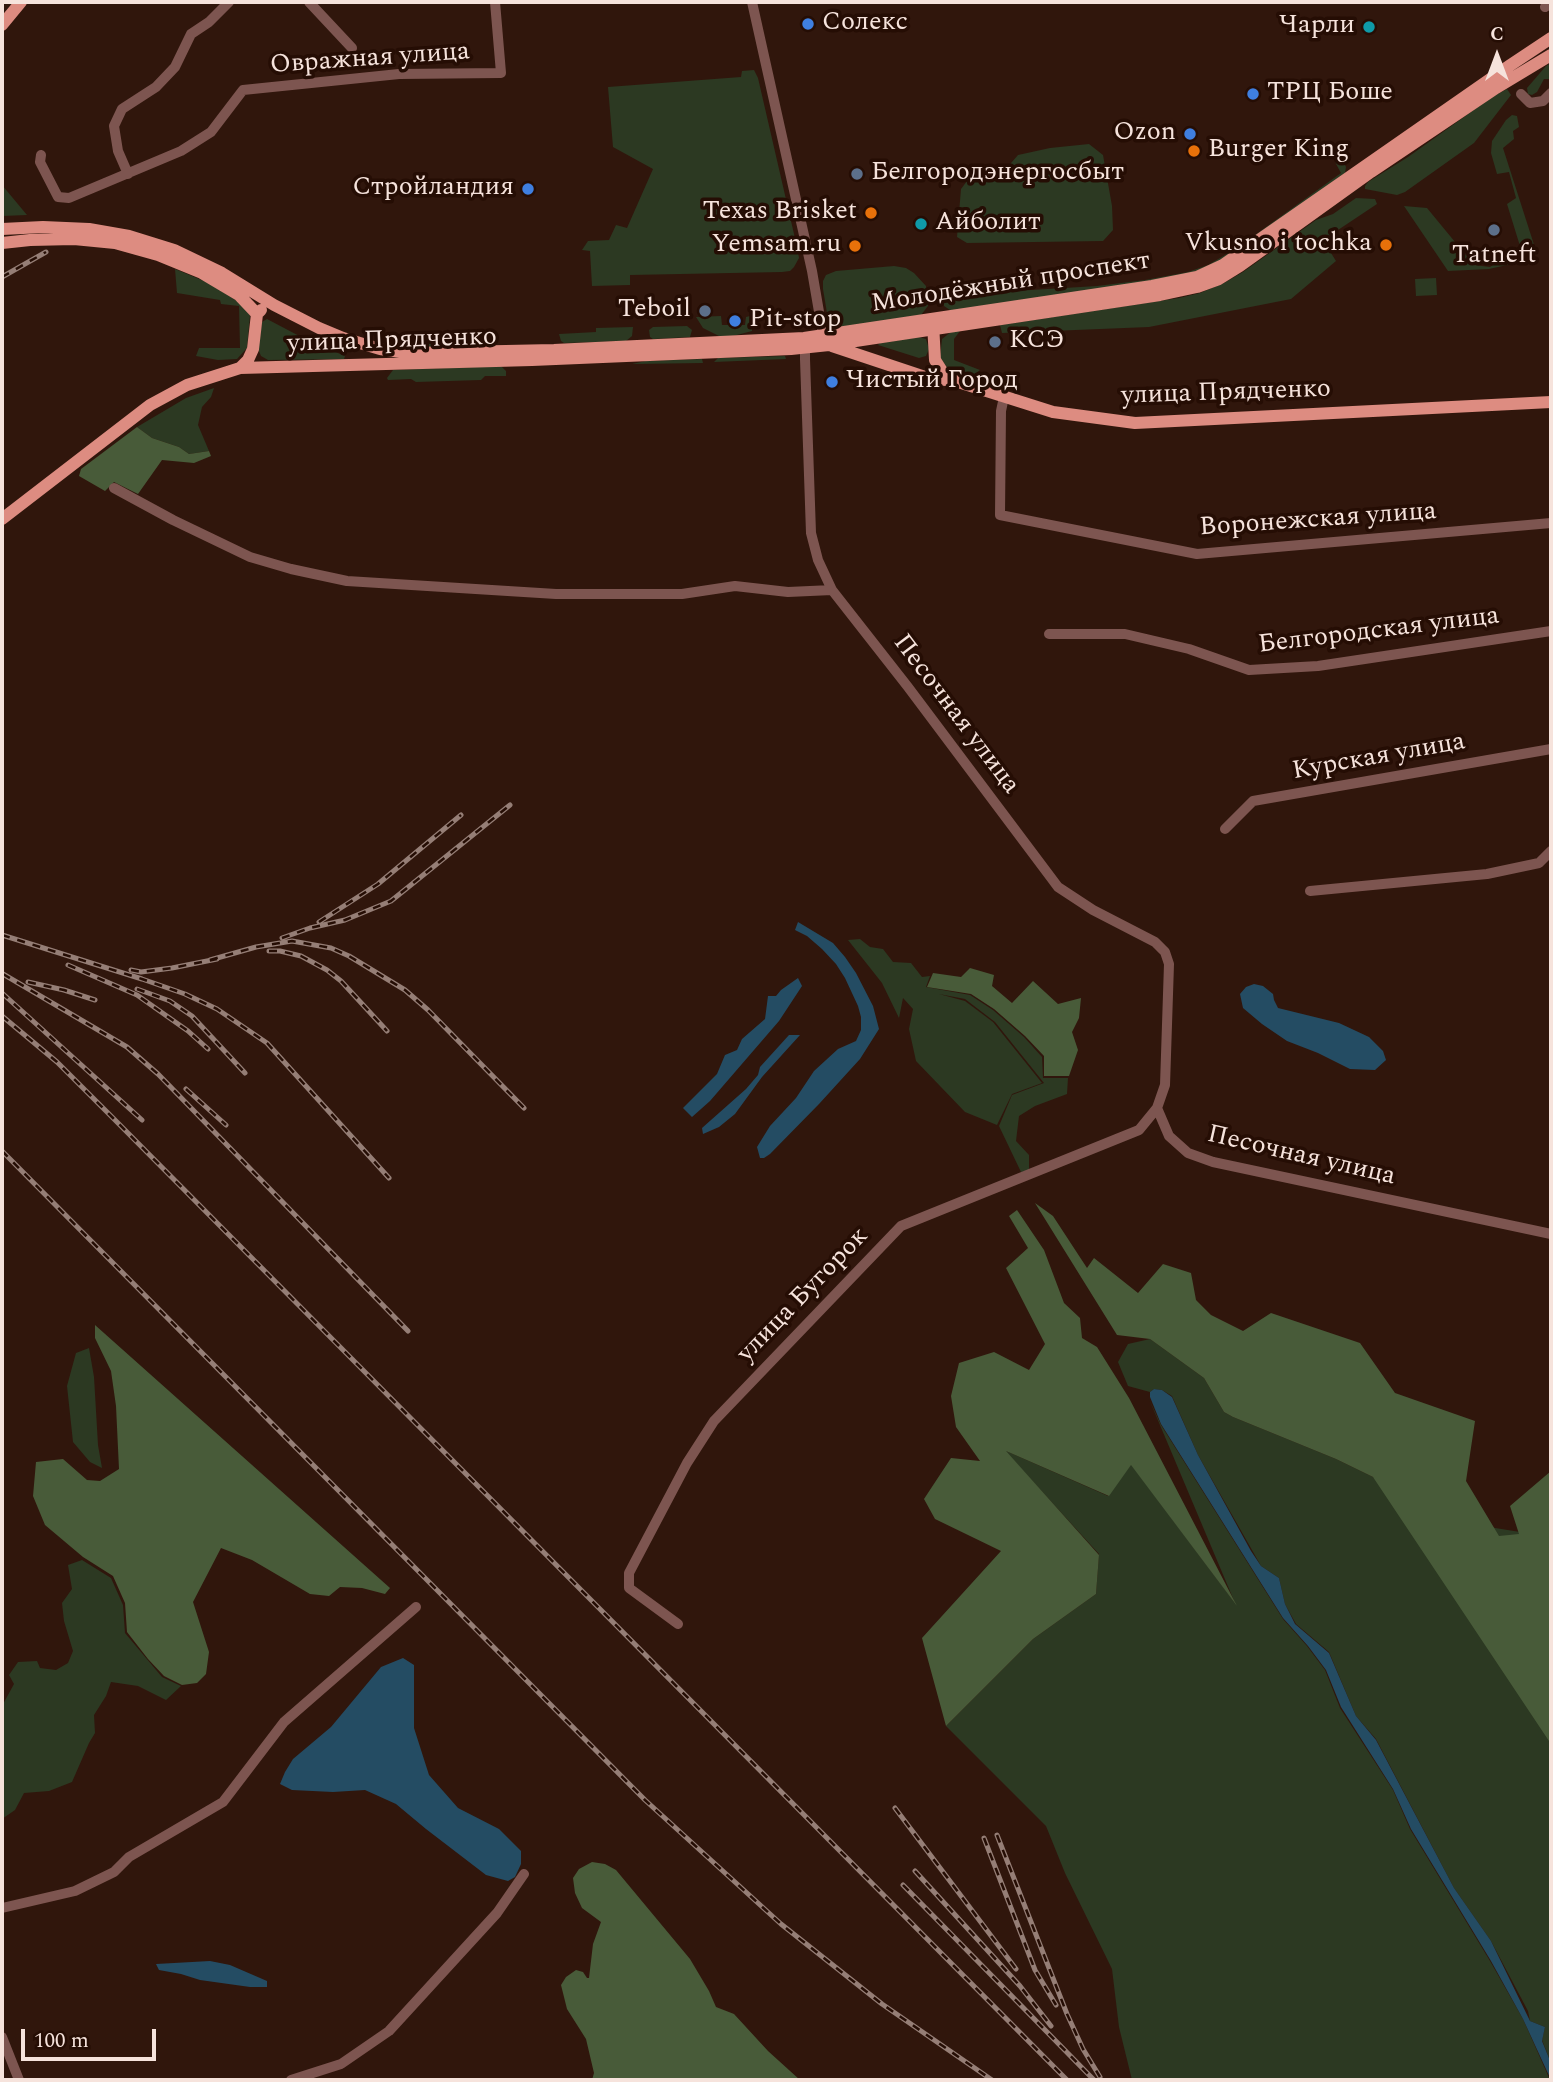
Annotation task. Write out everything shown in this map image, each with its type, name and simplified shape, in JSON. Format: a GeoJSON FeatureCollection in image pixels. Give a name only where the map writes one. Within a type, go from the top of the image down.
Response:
{"type":"FeatureCollection","features":[{"type":"Feature","properties":{"kind":"main road"},"geometry":{"type":"LineString","coordinates":[[2,25],[21,2]]}},
{"type":"Feature","properties":{"kind":"main road","name":"Молодёжный проспект"},"geometry":{"type":"LineString","coordinates":[[933,324],[1152,286],[1206,273],[1223,265],[1551,38]]}},
{"type":"Feature","properties":{"kind":"main road","name":"Молодёжный проспект"},"geometry":{"type":"LineString","coordinates":[[826,340],[1160,295],[1219,279],[1496,88],[1551,55]]}},
{"type":"Feature","properties":{"kind":"main road","name":"улица Прядченко"},"geometry":{"type":"LineString","coordinates":[[2,229],[89,229],[129,236],[174,250],[222,273],[274,305],[319,328],[380,349],[409,353],[514,356],[805,347],[826,340]]}},
{"type":"Feature","properties":{"kind":"main road"},"geometry":{"type":"LineString","coordinates":[[2,243],[74,239],[115,243],[158,255],[202,274],[239,295],[257,314]]}},
{"type":"Feature","properties":{"kind":"main road"},"geometry":{"type":"LineString","coordinates":[[240,368],[253,349],[257,314],[265,307],[274,305]]}},
{"type":"Feature","properties":{"kind":"main road"},"geometry":{"type":"LineString","coordinates":[[933,324],[935,360],[942,371],[955,381]]}},
{"type":"Feature","properties":{"kind":"main road"},"geometry":{"type":"LineString","coordinates":[[343,338],[351,351],[351,359],[344,365]]}},
{"type":"Feature","properties":{"kind":"main road","name":"улица Прядченко"},"geometry":{"type":"LineString","coordinates":[[2,519],[150,405],[187,385],[240,368],[514,356],[804,338],[826,340],[928,378],[955,381],[1053,412],[1135,423],[1551,402]]}},
{"type":"Feature","properties":{"kind":"main road"},"geometry":{"type":"LineString","coordinates":[[253,349],[257,360],[265,368]]}},
{"type":"Feature","properties":{"kind":"street"},"geometry":{"type":"LineString","coordinates":[[41,155],[40,162],[58,197],[69,198],[128,174],[118,151],[114,126],[122,109],[156,86],[175,67],[191,34],[209,22],[229,2]]}},
{"type":"Feature","properties":{"kind":"street"},"geometry":{"type":"LineString","coordinates":[[309,2],[352,48]]}},
{"type":"Feature","properties":{"kind":"street","name":"Овражная улица"},"geometry":{"type":"LineString","coordinates":[[128,174],[181,151],[211,132],[243,90],[399,74],[501,73],[495,2]]}},
{"type":"Feature","properties":{"kind":"street"},"geometry":{"type":"LineString","coordinates":[[752,2],[826,340]]}},
{"type":"Feature","properties":{"kind":"street"},"geometry":{"type":"LineString","coordinates":[[1521,94],[1530,103],[1543,101],[1551,93]]}},
{"type":"Feature","properties":{"kind":"street"},"geometry":{"type":"LineString","coordinates":[[114,488],[173,520],[250,556],[291,569],[347,581],[556,594],[682,594],[735,586],[788,592],[832,590],[818,560],[811,533],[805,347]]}},
{"type":"Feature","properties":{"kind":"street","name":"Воронежская улица"},"geometry":{"type":"LineString","coordinates":[[1004,397],[1001,411],[1000,515],[1197,554],[1551,523]]}},
{"type":"Feature","properties":{"kind":"street","name":"Песочная улица"},"geometry":{"type":"LineString","coordinates":[[832,590],[917,698],[1058,887],[1093,910],[1155,942],[1165,952],[1169,964],[1165,1085],[1157,1108],[1169,1136],[1188,1153],[1213,1162],[1551,1234]]}},
{"type":"Feature","properties":{"kind":"street","name":"Белгородская улица"},"geometry":{"type":"LineString","coordinates":[[1049,634],[1125,634],[1189,649],[1248,670],[1318,666],[1551,631]]}},
{"type":"Feature","properties":{"kind":"street","name":"Курская улица"},"geometry":{"type":"LineString","coordinates":[[1225,829],[1253,801],[1551,749]]}},
{"type":"Feature","properties":{"kind":"street"},"geometry":{"type":"LineString","coordinates":[[1310,891],[1487,874],[1539,863],[1551,850]]}},
{"type":"Feature","properties":{"kind":"street","name":"улица Бугорок"},"geometry":{"type":"LineString","coordinates":[[678,1624],[629,1588],[629,1573],[687,1463],[714,1420],[901,1226],[1139,1130],[1157,1108]]}},
{"type":"Feature","properties":{"kind":"street"},"geometry":{"type":"LineString","coordinates":[[2,1908],[75,1891],[114,1872],[129,1857],[223,1802],[284,1722],[416,1607]]}},
{"type":"Feature","properties":{"kind":"street"},"geometry":{"type":"LineString","coordinates":[[291,2080],[341,2064],[389,2031],[498,1913],[524,1874]]}},
{"type":"Feature","properties":{"kind":"street"},"geometry":{"type":"LineString","coordinates":[[2,2037],[19,2080]]}},
{"type":"Feature","properties":{"kind":"green space"},"geometry":{"type":"Polygon","coordinates":[[[1551,63],[1551,79],[1544,79],[1537,92],[1528,94],[1527,88],[1551,63]]]}},
{"type":"Feature","properties":{"kind":"green space"},"geometry":{"type":"Polygon","coordinates":[[[754,70],[797,247],[799,258],[794,267],[790,271],[782,272],[630,275],[630,285],[592,286],[590,251],[582,250],[588,241],[609,240],[616,225],[627,228],[653,169],[613,147],[608,87],[741,77],[742,71],[754,70]]]}},
{"type":"Feature","properties":{"kind":"green space"},"geometry":{"type":"Polygon","coordinates":[[[1507,89],[1511,95],[1474,143],[1405,192],[1397,195],[1365,189],[1368,182],[1507,89]]]}},
{"type":"Feature","properties":{"kind":"green space"},"geometry":{"type":"Polygon","coordinates":[[[1512,115],[1517,116],[1519,127],[1513,131],[1514,139],[1503,148],[1537,254],[1489,269],[1448,271],[1404,206],[1427,208],[1474,265],[1490,267],[1520,246],[1507,204],[1516,198],[1509,172],[1497,174],[1491,153],[1492,141],[1512,115]]]}},
{"type":"Feature","properties":{"kind":"green space"},"geometry":{"type":"Polygon","coordinates":[[[1089,144],[1103,155],[1112,206],[1113,230],[1103,241],[967,243],[957,237],[961,189],[970,177],[985,179],[1005,170],[1018,155],[1089,144]]]}},
{"type":"Feature","properties":{"kind":"green space"},"geometry":{"type":"Polygon","coordinates":[[[1338,156],[1346,167],[1345,173],[1228,258],[1184,276],[958,310],[950,310],[944,306],[943,297],[948,295],[1097,286],[1188,272],[1208,265],[1237,248],[1341,173],[1335,162],[1338,156]]]}},
{"type":"Feature","properties":{"kind":"green space"},"geometry":{"type":"Polygon","coordinates":[[[2,185],[27,215],[2,216],[2,185]]]}},
{"type":"Feature","properties":{"kind":"green space"},"geometry":{"type":"Polygon","coordinates":[[[1356,198],[1375,199],[1377,204],[1323,240],[1336,261],[1291,299],[1149,327],[1002,333],[1000,325],[1200,293],[1243,272],[1316,220],[1333,214],[1356,198]]]}},
{"type":"Feature","properties":{"kind":"green space"},"geometry":{"type":"Polygon","coordinates":[[[894,266],[914,273],[926,286],[928,306],[921,315],[844,327],[831,321],[823,289],[826,275],[836,271],[894,266]]]}},
{"type":"Feature","properties":{"kind":"green space"},"geometry":{"type":"Polygon","coordinates":[[[175,269],[209,283],[240,303],[250,315],[247,348],[237,359],[218,360],[196,356],[199,348],[240,348],[239,306],[177,293],[175,269]]]}},
{"type":"Feature","properties":{"kind":"green space"},"geometry":{"type":"Polygon","coordinates":[[[1436,278],[1437,295],[1416,296],[1415,279],[1436,278]]]}},
{"type":"Feature","properties":{"kind":"green space"},"geometry":{"type":"Polygon","coordinates":[[[721,316],[722,325],[745,325],[746,317],[750,316],[749,325],[752,331],[719,336],[703,328],[696,317],[721,316]]]}},
{"type":"Feature","properties":{"kind":"green space"},"geometry":{"type":"Polygon","coordinates":[[[267,319],[345,356],[344,359],[268,360],[261,356],[258,349],[262,322],[267,319]]]}},
{"type":"Feature","properties":{"kind":"green space"},"geometry":{"type":"Polygon","coordinates":[[[687,326],[692,330],[690,337],[650,337],[649,330],[653,327],[687,326]]]}},
{"type":"Feature","properties":{"kind":"green space"},"geometry":{"type":"Polygon","coordinates":[[[633,327],[632,336],[626,341],[564,343],[559,334],[596,332],[596,328],[633,327]]]}},
{"type":"Feature","properties":{"kind":"green space"},"geometry":{"type":"Polygon","coordinates":[[[952,331],[960,331],[954,339],[954,360],[980,370],[973,376],[947,367],[940,358],[942,339],[952,331]]]}},
{"type":"Feature","properties":{"kind":"green space"},"geometry":{"type":"Polygon","coordinates":[[[919,337],[926,339],[929,349],[926,356],[919,358],[878,345],[880,343],[919,337]]]}},
{"type":"Feature","properties":{"kind":"green space"},"geometry":{"type":"Polygon","coordinates":[[[469,341],[471,348],[420,348],[418,342],[469,341]]]}},
{"type":"Feature","properties":{"kind":"green space"},"geometry":{"type":"Polygon","coordinates":[[[785,356],[786,359],[714,362],[718,358],[785,356]]]}},
{"type":"Feature","properties":{"kind":"green space"},"geometry":{"type":"Polygon","coordinates":[[[702,359],[703,363],[632,364],[646,361],[702,359]]]}},
{"type":"Feature","properties":{"kind":"green space"},"geometry":{"type":"Polygon","coordinates":[[[501,366],[506,371],[506,376],[485,376],[481,380],[416,382],[411,379],[387,378],[393,370],[501,366]]]}},
{"type":"Feature","properties":{"kind":"green space"},"geometry":{"type":"Polygon","coordinates":[[[214,388],[211,397],[202,407],[198,425],[209,451],[189,454],[179,447],[152,438],[137,427],[186,398],[214,388]]]}},
{"type":"Feature","properties":{"kind":"green space"},"geometry":{"type":"Polygon","coordinates":[[[137,427],[152,438],[179,447],[189,454],[209,451],[211,456],[194,463],[162,460],[138,494],[114,482],[105,491],[79,476],[81,469],[137,427]]]}},
{"type":"Feature","properties":{"kind":"green space"},"geometry":{"type":"Polygon","coordinates":[[[860,939],[870,947],[883,949],[893,962],[911,963],[922,977],[930,976],[926,987],[970,995],[993,1010],[1042,1057],[1043,1078],[1068,1078],[1067,1094],[1035,1106],[1019,1116],[1016,1141],[1029,1155],[1029,1171],[1021,1172],[999,1126],[1012,1095],[1044,1083],[995,1022],[965,999],[939,994],[965,1001],[993,1022],[1042,1083],[1012,1094],[997,1125],[965,1112],[916,1061],[909,1029],[913,1009],[903,998],[899,1018],[882,983],[848,940],[860,939]]]}},
{"type":"Feature","properties":{"kind":"green space"},"geometry":{"type":"Polygon","coordinates":[[[970,968],[994,975],[992,986],[1012,1003],[1033,981],[1058,1004],[1081,998],[1079,1018],[1072,1032],[1078,1050],[1069,1076],[1044,1076],[1044,1056],[994,1009],[971,994],[927,987],[933,973],[961,977],[970,968]]]}},
{"type":"Feature","properties":{"kind":"green space"},"geometry":{"type":"Polygon","coordinates":[[[1035,1203],[1053,1216],[1087,1268],[1094,1258],[1138,1293],[1163,1264],[1191,1273],[1196,1300],[1211,1315],[1243,1331],[1271,1313],[1360,1343],[1395,1393],[1475,1421],[1466,1481],[1499,1536],[1519,1534],[1510,1506],[1551,1471],[1551,1744],[1373,1477],[1233,1417],[1224,1412],[1204,1378],[1150,1339],[1117,1335],[1035,1203]]]}},
{"type":"Feature","properties":{"kind":"green space"},"geometry":{"type":"Polygon","coordinates":[[[1017,1210],[1044,1250],[1064,1303],[1080,1318],[1082,1338],[1097,1347],[1129,1398],[1237,1606],[1131,1465],[1109,1496],[1006,1451],[1099,1555],[1096,1594],[1033,1639],[946,1726],[922,1638],[1001,1551],[935,1519],[924,1499],[951,1458],[980,1461],[956,1427],[951,1396],[959,1363],[994,1352],[1029,1370],[1045,1344],[1006,1268],[1028,1248],[1009,1216],[1017,1210]]]}},
{"type":"Feature","properties":{"kind":"green space"},"geometry":{"type":"Polygon","coordinates":[[[95,1325],[390,1588],[385,1594],[362,1588],[340,1587],[329,1596],[310,1594],[252,1560],[221,1548],[193,1602],[209,1652],[206,1674],[197,1683],[182,1685],[164,1676],[127,1632],[125,1603],[113,1576],[83,1557],[45,1525],[33,1496],[36,1462],[63,1459],[87,1480],[100,1481],[119,1469],[116,1406],[111,1371],[95,1338],[95,1325]]]}},
{"type":"Feature","properties":{"kind":"green space"},"geometry":{"type":"Polygon","coordinates":[[[1150,1339],[1204,1378],[1224,1412],[1233,1417],[1336,1459],[1483,1526],[1551,1537],[1551,2063],[1542,2040],[1545,2027],[1530,2021],[1528,2011],[1491,1941],[1454,1888],[1376,1739],[1356,1716],[1329,1652],[1296,1624],[1285,1604],[1279,1578],[1261,1566],[1198,1455],[1172,1396],[1162,1390],[1154,1389],[1150,1392],[1128,1386],[1118,1362],[1128,1344],[1150,1339]]]}},
{"type":"Feature","properties":{"kind":"green space"},"geometry":{"type":"Polygon","coordinates":[[[89,1348],[102,1468],[90,1462],[73,1442],[67,1386],[76,1353],[89,1348]]]}},
{"type":"Feature","properties":{"kind":"green space"},"geometry":{"type":"Polygon","coordinates":[[[1149,1399],[1161,1425],[1283,1619],[1325,1670],[1340,1708],[1393,1790],[1410,1829],[1523,2019],[1550,2080],[1132,2080],[1119,2027],[1112,1969],[1065,1873],[1046,1826],[946,1726],[1033,1639],[1096,1594],[1099,1554],[1004,1450],[1108,1496],[1131,1464],[1235,1603],[1149,1399]]]}},
{"type":"Feature","properties":{"kind":"green space"},"geometry":{"type":"Polygon","coordinates":[[[82,1560],[111,1578],[123,1605],[125,1633],[162,1677],[181,1686],[166,1700],[138,1686],[111,1682],[94,1715],[95,1733],[72,1782],[49,1791],[24,1793],[15,1810],[2,1819],[2,1706],[14,1684],[9,1675],[18,1662],[37,1661],[40,1668],[56,1670],[68,1663],[73,1651],[62,1603],[72,1589],[68,1565],[82,1560]]]}},
{"type":"Feature","properties":{"kind":"green space"},"geometry":{"type":"Polygon","coordinates":[[[592,1862],[605,1864],[616,1870],[690,1959],[716,2007],[734,2014],[768,2051],[800,2080],[592,2080],[594,2073],[586,2039],[567,2009],[561,1985],[566,1977],[576,1970],[589,1978],[593,1944],[601,1922],[582,1908],[575,1893],[573,1878],[579,1869],[592,1862]]]}},
{"type":"Feature","properties":{"kind":"water"},"geometry":{"type":"Polygon","coordinates":[[[798,922],[833,943],[845,957],[873,1006],[879,1029],[860,1059],[819,1104],[770,1154],[760,1158],[757,1147],[770,1126],[796,1098],[814,1071],[838,1049],[856,1041],[861,1030],[858,1006],[845,978],[822,949],[795,930],[798,922]]]}},
{"type":"Feature","properties":{"kind":"water"},"geometry":{"type":"Polygon","coordinates":[[[798,978],[802,986],[779,1021],[710,1101],[692,1117],[683,1108],[717,1074],[725,1055],[737,1050],[742,1039],[765,1019],[768,996],[776,996],[798,978]]]}},
{"type":"Feature","properties":{"kind":"water"},"geometry":{"type":"Polygon","coordinates":[[[1254,984],[1263,986],[1273,994],[1278,1008],[1339,1023],[1369,1037],[1383,1051],[1386,1060],[1375,1070],[1350,1069],[1287,1041],[1243,1008],[1240,994],[1246,987],[1254,984]]]}},
{"type":"Feature","properties":{"kind":"water"},"geometry":{"type":"Polygon","coordinates":[[[789,1035],[800,1035],[762,1077],[735,1114],[719,1127],[703,1134],[702,1128],[746,1089],[758,1075],[760,1067],[789,1035]]]}},
{"type":"Feature","properties":{"kind":"water"},"geometry":{"type":"Polygon","coordinates":[[[1154,1389],[1162,1390],[1172,1397],[1198,1455],[1251,1551],[1261,1566],[1279,1578],[1285,1604],[1295,1624],[1329,1653],[1356,1716],[1376,1740],[1454,1888],[1491,1941],[1530,2021],[1545,2027],[1542,2041],[1551,2063],[1551,2080],[1523,2019],[1411,1829],[1393,1789],[1341,1707],[1326,1670],[1283,1618],[1161,1424],[1150,1397],[1150,1392],[1154,1389]]]}},
{"type":"Feature","properties":{"kind":"water"},"geometry":{"type":"Polygon","coordinates":[[[403,1658],[414,1665],[414,1728],[429,1775],[458,1808],[499,1829],[521,1851],[521,1864],[515,1877],[508,1881],[486,1875],[396,1804],[365,1790],[292,1790],[280,1784],[293,1759],[331,1727],[381,1667],[403,1658]]]}},
{"type":"Feature","properties":{"kind":"water"},"geometry":{"type":"Polygon","coordinates":[[[210,1961],[230,1965],[267,1981],[267,1987],[200,1980],[159,1970],[156,1964],[210,1961]]]}},
{"type":"Feature","properties":{"kind":"railway"},"geometry":{"type":"LineString","coordinates":[[2,277],[46,252]]}},
{"type":"Feature","properties":{"kind":"railway"},"geometry":{"type":"LineString","coordinates":[[282,938],[345,920],[391,901],[510,805]]}},
{"type":"Feature","properties":{"kind":"railway"},"geometry":{"type":"LineString","coordinates":[[319,922],[378,884],[461,815]]}},
{"type":"Feature","properties":{"kind":"railway"},"geometry":{"type":"LineString","coordinates":[[2,935],[142,979],[217,1009],[267,1043],[389,1178]]}},
{"type":"Feature","properties":{"kind":"railway"},"geometry":{"type":"LineString","coordinates":[[210,960],[256,947],[292,941],[331,948],[349,956],[405,990],[524,1108]]}},
{"type":"Feature","properties":{"kind":"railway"},"geometry":{"type":"LineString","coordinates":[[269,951],[301,956],[327,970],[341,981],[387,1031]]}},
{"type":"Feature","properties":{"kind":"railway"},"geometry":{"type":"LineString","coordinates":[[131,970],[141,972],[217,959]]}},
{"type":"Feature","properties":{"kind":"railway"},"geometry":{"type":"LineString","coordinates":[[68,965],[137,995],[188,1031],[208,1049]]}},
{"type":"Feature","properties":{"kind":"railway"},"geometry":{"type":"LineString","coordinates":[[3,974],[127,1047],[158,1074],[408,1331]]}},
{"type":"Feature","properties":{"kind":"railway"},"geometry":{"type":"LineString","coordinates":[[28,982],[95,1000]]}},
{"type":"Feature","properties":{"kind":"railway"},"geometry":{"type":"LineString","coordinates":[[137,989],[170,1001],[192,1016],[245,1073]]}},
{"type":"Feature","properties":{"kind":"railway"},"geometry":{"type":"LineString","coordinates":[[2,993],[142,1120]]}},
{"type":"Feature","properties":{"kind":"railway"},"geometry":{"type":"LineString","coordinates":[[2,1016],[57,1062],[1067,2080]]}},
{"type":"Feature","properties":{"kind":"railway"},"geometry":{"type":"LineString","coordinates":[[186,1089],[226,1125]]}},
{"type":"Feature","properties":{"kind":"railway"},"geometry":{"type":"LineString","coordinates":[[2,1151],[645,1800],[781,1924],[882,2004],[992,2080]]}},
{"type":"Feature","properties":{"kind":"railway"},"geometry":{"type":"LineString","coordinates":[[895,1808],[1016,1969]]}},
{"type":"Feature","properties":{"kind":"railway"},"geometry":{"type":"LineString","coordinates":[[997,1835],[1067,2014],[1100,2077]]}},
{"type":"Feature","properties":{"kind":"railway"},"geometry":{"type":"LineString","coordinates":[[984,1838],[1035,1970],[1056,2005]]}},
{"type":"Feature","properties":{"kind":"railway"},"geometry":{"type":"LineString","coordinates":[[915,1871],[1020,1986],[1051,2026]]}},
{"type":"Feature","properties":{"kind":"railway"},"geometry":{"type":"LineString","coordinates":[[903,1885],[1094,2080]]}},
{"type":"Feature","properties":{"kind":"place","name":"Солекс"},"geometry":{"type":"Point","coordinates":[808,24]}},
{"type":"Feature","properties":{"kind":"place","name":"Чарли"},"geometry":{"type":"Point","coordinates":[1369,27]}},
{"type":"Feature","properties":{"kind":"place","name":"ТРЦ Боше"},"geometry":{"type":"Point","coordinates":[1253,94]}},
{"type":"Feature","properties":{"kind":"place","name":"Ozon"},"geometry":{"type":"Point","coordinates":[1190,134]}},
{"type":"Feature","properties":{"kind":"place","name":"Burger King"},"geometry":{"type":"Point","coordinates":[1194,151]}},
{"type":"Feature","properties":{"kind":"place","name":"Белгородэнергосбыт"},"geometry":{"type":"Point","coordinates":[857,174]}},
{"type":"Feature","properties":{"kind":"place","name":"Стройландия"},"geometry":{"type":"Point","coordinates":[528,189]}},
{"type":"Feature","properties":{"kind":"place","name":"Texas Brisket"},"geometry":{"type":"Point","coordinates":[871,213]}},
{"type":"Feature","properties":{"kind":"place","name":"Айболит"},"geometry":{"type":"Point","coordinates":[921,224]}},
{"type":"Feature","properties":{"kind":"place","name":"Tatneft"},"geometry":{"type":"Point","coordinates":[1494,230]}},
{"type":"Feature","properties":{"kind":"place","name":"Vkusno i tochka"},"geometry":{"type":"Point","coordinates":[1386,245]}},
{"type":"Feature","properties":{"kind":"place","name":"Yemsam.ru"},"geometry":{"type":"Point","coordinates":[855,246]}},
{"type":"Feature","properties":{"kind":"place","name":"Teboil"},"geometry":{"type":"Point","coordinates":[705,311]}},
{"type":"Feature","properties":{"kind":"place","name":"Pit-stop"},"geometry":{"type":"Point","coordinates":[735,321]}},
{"type":"Feature","properties":{"kind":"place","name":"КСЭ"},"geometry":{"type":"Point","coordinates":[995,342]}},
{"type":"Feature","properties":{"kind":"place","name":"Чистый Город"},"geometry":{"type":"Point","coordinates":[832,382]}}]}
